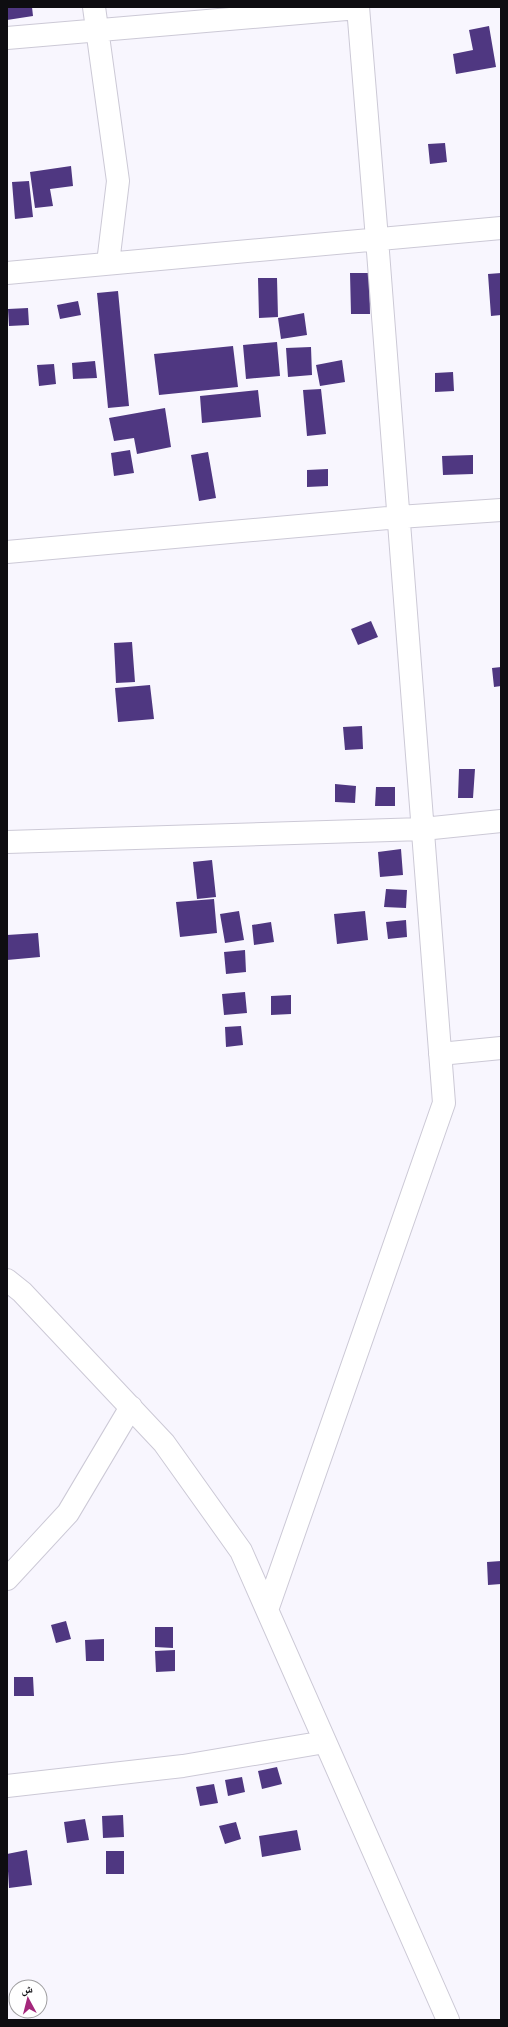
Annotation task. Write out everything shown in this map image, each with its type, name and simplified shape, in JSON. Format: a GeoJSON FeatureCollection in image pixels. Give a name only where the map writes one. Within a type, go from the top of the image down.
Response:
{"type":"FeatureCollection","features":[{"type":"Feature","properties":{"kind":"street"},"geometry":{"type":"LineString","coordinates":[[94,7],[118,181],[108,263]]}},
{"type":"Feature","properties":{"kind":"street"},"geometry":{"type":"LineString","coordinates":[[7,38],[358,7],[444,1103],[266,1610]]}},
{"type":"Feature","properties":{"kind":"street"},"geometry":{"type":"LineString","coordinates":[[7,272],[501,228]]}},
{"type":"Feature","properties":{"kind":"street"},"geometry":{"type":"LineString","coordinates":[[7,552],[399,517],[501,510]]}},
{"type":"Feature","properties":{"kind":"street"},"geometry":{"type":"LineString","coordinates":[[7,842],[423,829],[501,821]]}},
{"type":"Feature","properties":{"kind":"street"},"geometry":{"type":"LineString","coordinates":[[440,1054],[501,1048]]}},
{"type":"Feature","properties":{"kind":"street"},"geometry":{"type":"LineString","coordinates":[[7,1280],[22,1292],[164,1443],[241,1551],[448,2020]]}},
{"type":"Feature","properties":{"kind":"street"},"geometry":{"type":"LineString","coordinates":[[7,1579],[68,1513],[131,1408]]}},
{"type":"Feature","properties":{"kind":"street"},"geometry":{"type":"LineString","coordinates":[[7,1786],[183,1766],[325,1742]]}},
{"type":"Feature","properties":{"kind":"building"},"geometry":{"type":"Polygon","coordinates":[[[7,7],[32,7],[33,16],[7,20],[7,7]]]}},
{"type":"Feature","properties":{"kind":"building"},"geometry":{"type":"Polygon","coordinates":[[[489,26],[496,67],[456,74],[453,54],[473,50],[469,30],[489,26]]]}},
{"type":"Feature","properties":{"kind":"building"},"geometry":{"type":"Polygon","coordinates":[[[445,143],[447,162],[430,164],[428,144],[445,143]]]}},
{"type":"Feature","properties":{"kind":"building"},"geometry":{"type":"Polygon","coordinates":[[[71,166],[73,186],[50,189],[53,206],[35,208],[30,172],[71,166]]]}},
{"type":"Feature","properties":{"kind":"building"},"geometry":{"type":"Polygon","coordinates":[[[29,181],[33,217],[15,219],[12,182],[29,181]]]}},
{"type":"Feature","properties":{"kind":"building"},"geometry":{"type":"Polygon","coordinates":[[[350,273],[369,273],[370,314],[351,314],[350,273]]]}},
{"type":"Feature","properties":{"kind":"building"},"geometry":{"type":"Polygon","coordinates":[[[501,273],[501,315],[491,316],[488,274],[501,273]]]}},
{"type":"Feature","properties":{"kind":"building"},"geometry":{"type":"Polygon","coordinates":[[[258,278],[277,278],[278,317],[259,318],[258,278]]]}},
{"type":"Feature","properties":{"kind":"building"},"geometry":{"type":"Polygon","coordinates":[[[118,291],[129,406],[108,408],[97,293],[118,291]]]}},
{"type":"Feature","properties":{"kind":"building"},"geometry":{"type":"Polygon","coordinates":[[[78,301],[81,315],[60,319],[57,305],[78,301]]]}},
{"type":"Feature","properties":{"kind":"building"},"geometry":{"type":"Polygon","coordinates":[[[28,308],[29,325],[9,326],[8,309],[28,308]]]}},
{"type":"Feature","properties":{"kind":"building"},"geometry":{"type":"Polygon","coordinates":[[[304,313],[307,335],[281,339],[278,318],[304,313]]]}},
{"type":"Feature","properties":{"kind":"building"},"geometry":{"type":"Polygon","coordinates":[[[277,342],[280,376],[246,379],[243,345],[277,342]]]}},
{"type":"Feature","properties":{"kind":"building"},"geometry":{"type":"Polygon","coordinates":[[[233,346],[238,387],[159,395],[154,354],[233,346]]]}},
{"type":"Feature","properties":{"kind":"building"},"geometry":{"type":"Polygon","coordinates":[[[311,347],[312,375],[288,377],[286,348],[311,347]]]}},
{"type":"Feature","properties":{"kind":"building"},"geometry":{"type":"Polygon","coordinates":[[[342,360],[345,382],[320,386],[316,365],[342,360]]]}},
{"type":"Feature","properties":{"kind":"building"},"geometry":{"type":"Polygon","coordinates":[[[95,361],[97,378],[73,379],[72,363],[95,361]]]}},
{"type":"Feature","properties":{"kind":"building"},"geometry":{"type":"Polygon","coordinates":[[[54,364],[56,384],[39,386],[37,365],[54,364]]]}},
{"type":"Feature","properties":{"kind":"building"},"geometry":{"type":"Polygon","coordinates":[[[453,372],[454,391],[435,392],[435,373],[453,372]]]}},
{"type":"Feature","properties":{"kind":"building"},"geometry":{"type":"Polygon","coordinates":[[[321,389],[326,434],[307,436],[303,390],[321,389]]]}},
{"type":"Feature","properties":{"kind":"building"},"geometry":{"type":"Polygon","coordinates":[[[258,390],[261,417],[202,423],[200,396],[258,390]]]}},
{"type":"Feature","properties":{"kind":"building"},"geometry":{"type":"Polygon","coordinates":[[[165,408],[171,447],[137,454],[134,438],[114,441],[109,418],[165,408]]]}},
{"type":"Feature","properties":{"kind":"building"},"geometry":{"type":"Polygon","coordinates":[[[130,450],[134,473],[114,476],[111,453],[130,450]]]}},
{"type":"Feature","properties":{"kind":"building"},"geometry":{"type":"Polygon","coordinates":[[[208,452],[216,498],[199,501],[191,455],[208,452]]]}},
{"type":"Feature","properties":{"kind":"building"},"geometry":{"type":"Polygon","coordinates":[[[473,455],[473,474],[443,475],[442,456],[473,455]]]}},
{"type":"Feature","properties":{"kind":"building"},"geometry":{"type":"Polygon","coordinates":[[[328,469],[328,486],[307,487],[307,470],[328,469]]]}},
{"type":"Feature","properties":{"kind":"building"},"geometry":{"type":"Polygon","coordinates":[[[371,621],[378,637],[358,645],[351,629],[371,621]]]}},
{"type":"Feature","properties":{"kind":"building"},"geometry":{"type":"Polygon","coordinates":[[[132,642],[135,682],[116,683],[114,643],[132,642]]]}},
{"type":"Feature","properties":{"kind":"building"},"geometry":{"type":"Polygon","coordinates":[[[501,667],[501,686],[494,687],[492,668],[501,667]]]}},
{"type":"Feature","properties":{"kind":"building"},"geometry":{"type":"Polygon","coordinates":[[[150,685],[154,719],[118,722],[115,688],[150,685]]]}},
{"type":"Feature","properties":{"kind":"building"},"geometry":{"type":"Polygon","coordinates":[[[362,726],[363,749],[345,750],[343,727],[362,726]]]}},
{"type":"Feature","properties":{"kind":"building"},"geometry":{"type":"Polygon","coordinates":[[[459,769],[475,769],[473,798],[458,798],[459,769]]]}},
{"type":"Feature","properties":{"kind":"building"},"geometry":{"type":"Polygon","coordinates":[[[335,784],[356,786],[355,803],[335,802],[335,784]]]}},
{"type":"Feature","properties":{"kind":"building"},"geometry":{"type":"Polygon","coordinates":[[[376,787],[395,787],[395,806],[375,806],[376,787]]]}},
{"type":"Feature","properties":{"kind":"building"},"geometry":{"type":"Polygon","coordinates":[[[401,849],[403,875],[380,877],[378,852],[401,849]]]}},
{"type":"Feature","properties":{"kind":"building"},"geometry":{"type":"Polygon","coordinates":[[[212,860],[216,897],[197,899],[193,862],[212,860]]]}},
{"type":"Feature","properties":{"kind":"building"},"geometry":{"type":"Polygon","coordinates":[[[386,889],[407,890],[406,908],[384,907],[386,889]]]}},
{"type":"Feature","properties":{"kind":"building"},"geometry":{"type":"Polygon","coordinates":[[[214,899],[217,933],[180,937],[176,902],[214,899]]]}},
{"type":"Feature","properties":{"kind":"building"},"geometry":{"type":"Polygon","coordinates":[[[239,911],[244,940],[225,943],[220,914],[239,911]]]}},
{"type":"Feature","properties":{"kind":"building"},"geometry":{"type":"Polygon","coordinates":[[[365,911],[368,940],[337,944],[334,914],[365,911]]]}},
{"type":"Feature","properties":{"kind":"building"},"geometry":{"type":"Polygon","coordinates":[[[406,920],[407,937],[388,939],[386,922],[406,920]]]}},
{"type":"Feature","properties":{"kind":"building"},"geometry":{"type":"Polygon","coordinates":[[[271,922],[274,942],[254,945],[252,925],[271,922]]]}},
{"type":"Feature","properties":{"kind":"building"},"geometry":{"type":"Polygon","coordinates":[[[38,933],[40,957],[7,960],[7,935],[38,933]]]}},
{"type":"Feature","properties":{"kind":"building"},"geometry":{"type":"Polygon","coordinates":[[[245,950],[246,972],[226,974],[224,952],[245,950]]]}},
{"type":"Feature","properties":{"kind":"building"},"geometry":{"type":"Polygon","coordinates":[[[245,992],[247,1013],[224,1015],[222,994],[245,992]]]}},
{"type":"Feature","properties":{"kind":"building"},"geometry":{"type":"Polygon","coordinates":[[[291,995],[291,1014],[271,1015],[271,996],[291,995]]]}},
{"type":"Feature","properties":{"kind":"building"},"geometry":{"type":"Polygon","coordinates":[[[241,1026],[243,1045],[226,1047],[225,1027],[241,1026]]]}},
{"type":"Feature","properties":{"kind":"building"},"geometry":{"type":"Polygon","coordinates":[[[501,1561],[501,1584],[488,1585],[487,1562],[501,1561]]]}},
{"type":"Feature","properties":{"kind":"building"},"geometry":{"type":"Polygon","coordinates":[[[66,1621],[71,1639],[56,1643],[51,1625],[66,1621]]]}},
{"type":"Feature","properties":{"kind":"building"},"geometry":{"type":"Polygon","coordinates":[[[155,1627],[173,1627],[173,1648],[155,1647],[155,1627]]]}},
{"type":"Feature","properties":{"kind":"building"},"geometry":{"type":"Polygon","coordinates":[[[104,1639],[104,1661],[86,1661],[85,1640],[104,1639]]]}},
{"type":"Feature","properties":{"kind":"building"},"geometry":{"type":"Polygon","coordinates":[[[175,1650],[175,1671],[156,1672],[155,1651],[175,1650]]]}},
{"type":"Feature","properties":{"kind":"building"},"geometry":{"type":"Polygon","coordinates":[[[14,1677],[33,1677],[34,1696],[14,1696],[14,1677]]]}},
{"type":"Feature","properties":{"kind":"building"},"geometry":{"type":"Polygon","coordinates":[[[277,1767],[282,1784],[262,1789],[258,1771],[277,1767]]]}},
{"type":"Feature","properties":{"kind":"building"},"geometry":{"type":"Polygon","coordinates":[[[242,1777],[245,1792],[228,1796],[225,1780],[242,1777]]]}},
{"type":"Feature","properties":{"kind":"building"},"geometry":{"type":"Polygon","coordinates":[[[214,1784],[218,1803],[200,1806],[196,1787],[214,1784]]]}},
{"type":"Feature","properties":{"kind":"building"},"geometry":{"type":"Polygon","coordinates":[[[123,1815],[124,1837],[103,1838],[102,1816],[123,1815]]]}},
{"type":"Feature","properties":{"kind":"building"},"geometry":{"type":"Polygon","coordinates":[[[85,1819],[89,1840],[67,1843],[64,1822],[85,1819]]]}},
{"type":"Feature","properties":{"kind":"building"},"geometry":{"type":"Polygon","coordinates":[[[236,1822],[241,1839],[225,1844],[219,1826],[236,1822]]]}},
{"type":"Feature","properties":{"kind":"building"},"geometry":{"type":"Polygon","coordinates":[[[297,1830],[301,1850],[262,1857],[259,1836],[297,1830]]]}},
{"type":"Feature","properties":{"kind":"building"},"geometry":{"type":"Polygon","coordinates":[[[27,1850],[32,1885],[9,1888],[7,1854],[27,1850]]]}},
{"type":"Feature","properties":{"kind":"building"},"geometry":{"type":"Polygon","coordinates":[[[106,1851],[124,1851],[124,1874],[106,1874],[106,1851]]]}}]}
